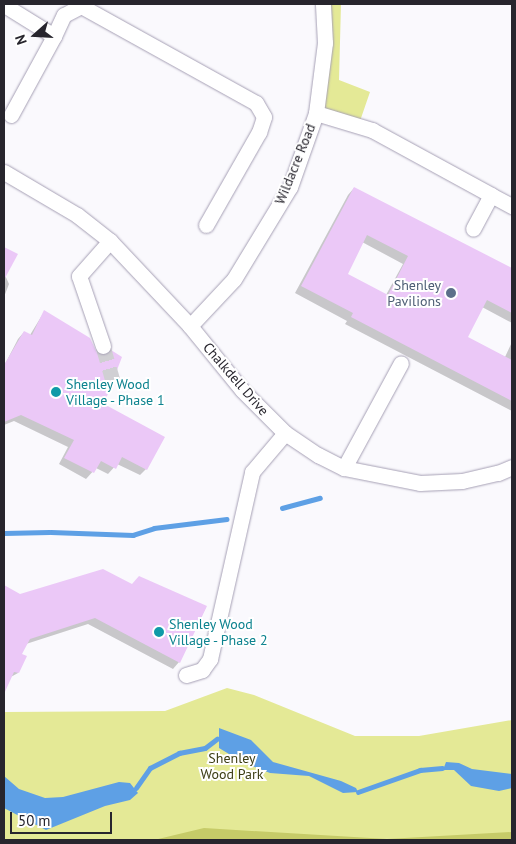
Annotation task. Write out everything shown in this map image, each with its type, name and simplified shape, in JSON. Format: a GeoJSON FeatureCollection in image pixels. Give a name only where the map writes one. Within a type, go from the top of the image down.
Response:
{"type":"FeatureCollection","features":[{"type":"Feature","properties":{"kind":"street","name":"Wildacre Road"},"geometry":{"type":"LineString","coordinates":[[190,326],[234,279],[269,225],[290,187],[316,113],[325,43],[323,4]]}},
{"type":"Feature","properties":{"kind":"street"},"geometry":{"type":"LineString","coordinates":[[4,5],[54,36]]}},
{"type":"Feature","properties":{"kind":"street"},"geometry":{"type":"LineString","coordinates":[[11,115],[64,15],[81,6],[256,103],[264,117],[259,132],[206,225]]}},
{"type":"Feature","properties":{"kind":"street"},"geometry":{"type":"LineString","coordinates":[[316,113],[372,130],[512,206]]}},
{"type":"Feature","properties":{"kind":"street","name":"Chalkdell Drive"},"geometry":{"type":"LineString","coordinates":[[4,172],[77,215],[110,241],[190,326],[242,390],[285,433],[344,468],[420,483],[462,481],[498,473],[512,466]]}},
{"type":"Feature","properties":{"kind":"street"},"geometry":{"type":"LineString","coordinates":[[473,229],[491,195]]}},
{"type":"Feature","properties":{"kind":"street"},"geometry":{"type":"LineString","coordinates":[[103,346],[79,276],[110,241]]}},
{"type":"Feature","properties":{"kind":"street"},"geometry":{"type":"LineString","coordinates":[[344,468],[401,363]]}},
{"type":"Feature","properties":{"kind":"street"},"geometry":{"type":"LineString","coordinates":[[186,675],[202,670],[210,659],[252,472],[285,433]]}},
{"type":"Feature","properties":{"kind":"green space"},"geometry":{"type":"Polygon","coordinates":[[[323,4],[341,4],[339,80],[370,92],[360,121],[317,109],[323,4]]]}},
{"type":"Feature","properties":{"kind":"green space","name":"Shenley Wood Park"},"geometry":{"type":"Polygon","coordinates":[[[227,688],[254,695],[355,736],[419,736],[512,720],[512,840],[4,840],[4,712],[165,711],[227,688]]]}},
{"type":"Feature","properties":{"kind":"green space"},"geometry":{"type":"Polygon","coordinates":[[[204,828],[387,839],[512,832],[512,840],[154,840],[204,828]]]}},
{"type":"Feature","properties":{"kind":"water"},"geometry":{"type":"Polygon","coordinates":[[[219,728],[251,740],[273,762],[341,781],[356,788],[358,792],[343,793],[309,776],[270,773],[244,763],[219,748],[219,728]]]}},
{"type":"Feature","properties":{"kind":"water"},"geometry":{"type":"Polygon","coordinates":[[[446,762],[459,763],[472,769],[512,774],[512,788],[499,791],[471,786],[454,770],[443,770],[446,762]]]}},
{"type":"Feature","properties":{"kind":"water"},"geometry":{"type":"Polygon","coordinates":[[[4,776],[19,789],[45,798],[63,797],[119,782],[130,783],[138,793],[130,800],[105,806],[46,830],[4,808],[4,776]]]}},
{"type":"Feature","properties":{"kind":"building","name":"Shenley Pavilions"},"geometry":{"type":"Polygon","coordinates":[[[354,187],[512,268],[512,313],[487,300],[468,337],[512,360],[512,401],[351,317],[353,313],[301,286],[354,187]],[[367,235],[348,274],[388,295],[408,256],[367,235]]]}},
{"type":"Feature","properties":{"kind":"building"},"geometry":{"type":"Polygon","coordinates":[[[4,247],[18,254],[4,280],[4,247]]]}},
{"type":"Feature","properties":{"kind":"building","name":"Shenley Wood Village - Phase 1"},"geometry":{"type":"Polygon","coordinates":[[[44,310],[90,338],[97,353],[106,355],[111,350],[122,357],[104,404],[165,437],[147,470],[122,457],[116,469],[101,461],[94,473],[64,458],[74,440],[21,415],[4,422],[4,365],[24,331],[32,335],[44,310]]]}},
{"type":"Feature","properties":{"kind":"building","name":"Shenley Wood Village - Phase 2"},"geometry":{"type":"Polygon","coordinates":[[[103,569],[132,584],[139,576],[207,606],[180,663],[95,618],[30,639],[22,654],[27,656],[19,673],[14,672],[4,694],[4,585],[20,594],[103,569]]]}},
{"type":"Feature","properties":{"kind":"waterway"},"geometry":{"type":"LineString","coordinates":[[282,508],[320,498]]}},
{"type":"Feature","properties":{"kind":"waterway"},"geometry":{"type":"LineString","coordinates":[[51,532],[133,535],[154,528],[226,519]]}},
{"type":"Feature","properties":{"kind":"waterway"},"geometry":{"type":"LineString","coordinates":[[4,533],[49,532]]}},
{"type":"Feature","properties":{"kind":"waterway"},"geometry":{"type":"LineString","coordinates":[[136,788],[150,768],[179,753],[205,748],[217,739]]}},
{"type":"Feature","properties":{"kind":"waterway"},"geometry":{"type":"LineString","coordinates":[[358,792],[420,770],[442,768]]}},
{"type":"Feature","properties":{"kind":"tunnel"},"geometry":{"type":"LineString","coordinates":[[103,346],[113,380]]}},
{"type":"Feature","properties":{"kind":"place","name":"Shenley Pavilions"},"geometry":{"type":"Point","coordinates":[451,293]}},
{"type":"Feature","properties":{"kind":"place","name":"Shenley Wood Village - Phase 1"},"geometry":{"type":"Point","coordinates":[56,392]}},
{"type":"Feature","properties":{"kind":"place","name":"Shenley Wood Village - Phase 2"},"geometry":{"type":"Point","coordinates":[159,632]}}]}
